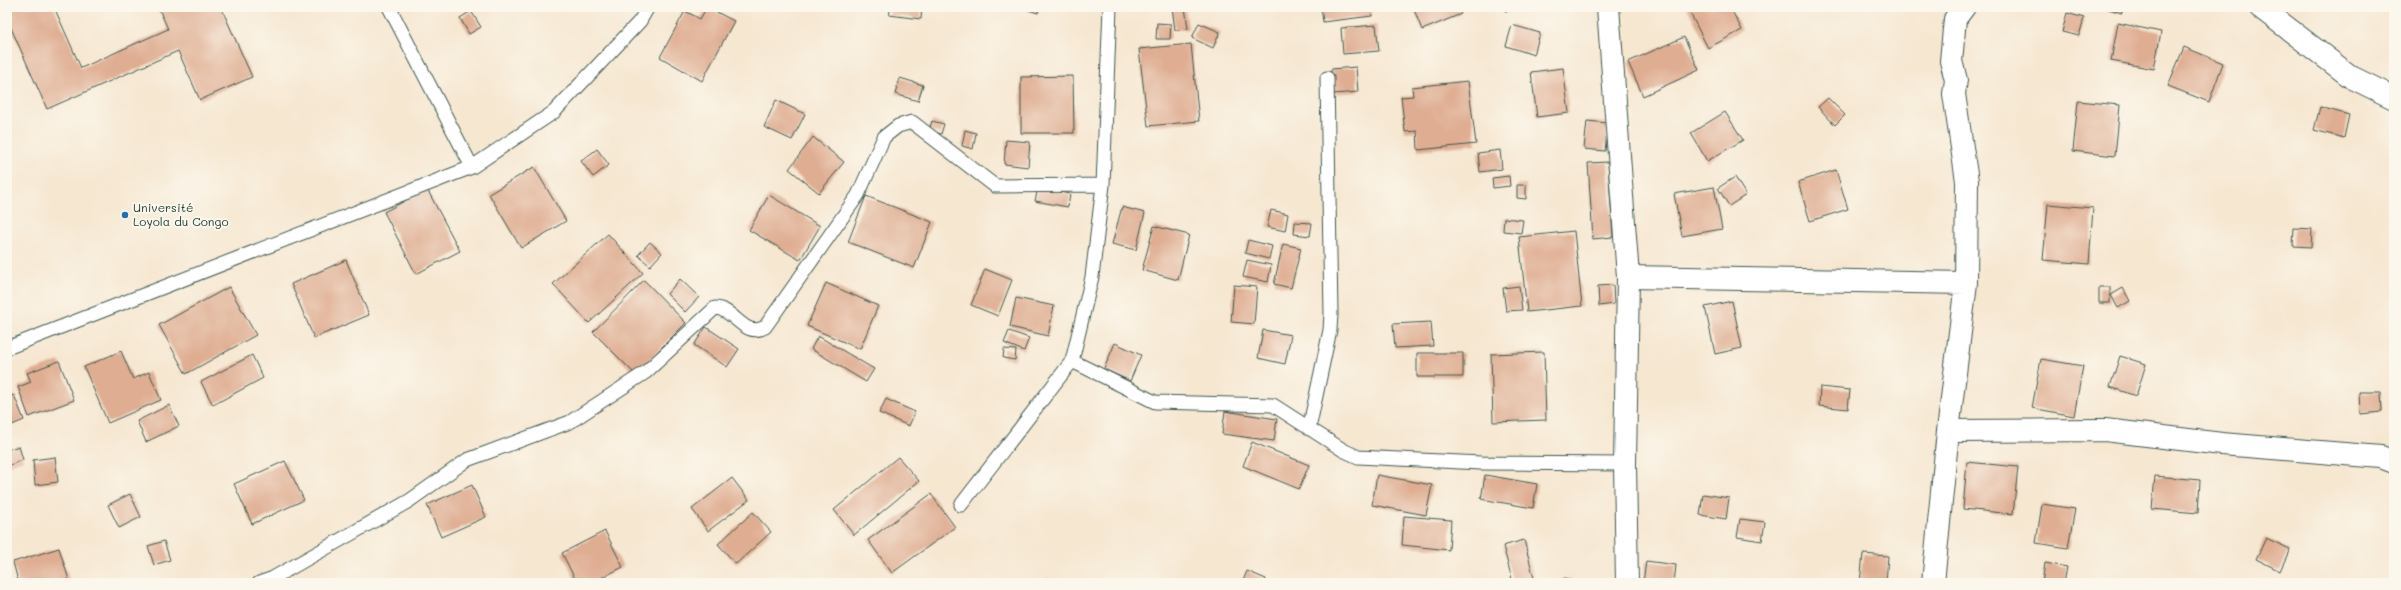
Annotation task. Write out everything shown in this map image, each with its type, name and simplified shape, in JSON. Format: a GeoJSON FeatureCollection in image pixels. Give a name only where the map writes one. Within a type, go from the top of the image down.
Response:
{"type":"FeatureCollection","features":[{"type":"Feature","properties":{"kind":"street"},"geometry":{"type":"LineString","coordinates":[[1608,7],[1628,277],[1625,464],[1627,583]]}},
{"type":"Feature","properties":{"kind":"street"},"geometry":{"type":"LineString","coordinates":[[1933,583],[1948,431],[1966,283],[1967,181],[1954,94],[1956,80],[1951,61],[1956,19],[1964,7]]}},
{"type":"Feature","properties":{"kind":"street"},"geometry":{"type":"LineString","coordinates":[[2260,7],[2351,77],[2394,98]]}},
{"type":"Feature","properties":{"kind":"street"},"geometry":{"type":"LineString","coordinates":[[1628,277],[1966,283]]}},
{"type":"Feature","properties":{"kind":"street"},"geometry":{"type":"LineString","coordinates":[[1948,431],[2105,430],[2222,444],[2381,457],[2394,462]]}},
{"type":"Feature","properties":{"kind":"lane"},"geometry":{"type":"LineString","coordinates":[[389,7],[472,167]]}},
{"type":"Feature","properties":{"kind":"lane"},"geometry":{"type":"LineString","coordinates":[[7,348],[472,167],[554,112],[640,21],[648,7]]}},
{"type":"Feature","properties":{"kind":"lane"},"geometry":{"type":"LineString","coordinates":[[961,505],[1072,361],[1092,277],[1103,185],[1110,7]]}},
{"type":"Feature","properties":{"kind":"lane"},"geometry":{"type":"LineString","coordinates":[[1308,429],[1330,330],[1331,314],[1327,78]]}},
{"type":"Feature","properties":{"kind":"lane"},"geometry":{"type":"LineString","coordinates":[[259,583],[273,578],[410,501],[467,460],[570,422],[646,372],[715,308],[721,308],[752,331],[765,327],[858,195],[884,137],[898,126],[912,122],[995,186],[1103,185]]}},
{"type":"Feature","properties":{"kind":"lane"},"geometry":{"type":"LineString","coordinates":[[1072,361],[1155,402],[1273,405],[1308,429],[1343,450],[1358,457],[1481,463],[1625,464]]}},
{"type":"Feature","properties":{"kind":"building"},"geometry":{"type":"Polygon","coordinates":[[[7,7],[54,7],[81,68],[168,29],[158,7],[221,7],[252,77],[200,100],[178,51],[47,109],[7,19],[7,7]]]}},
{"type":"Feature","properties":{"kind":"building"},"geometry":{"type":"Polygon","coordinates":[[[707,7],[734,21],[702,81],[660,57],[685,11],[700,19],[707,7]]]}},
{"type":"Feature","properties":{"kind":"building"},"geometry":{"type":"Polygon","coordinates":[[[891,7],[922,7],[921,19],[889,15],[891,7]]]}},
{"type":"Feature","properties":{"kind":"building"},"geometry":{"type":"Polygon","coordinates":[[[1019,7],[1039,7],[1038,13],[1019,7]]]}},
{"type":"Feature","properties":{"kind":"building"},"geometry":{"type":"Polygon","coordinates":[[[1172,7],[1185,7],[1188,29],[1175,30],[1172,7]]]}},
{"type":"Feature","properties":{"kind":"building"},"geometry":{"type":"Polygon","coordinates":[[[1321,7],[1371,7],[1372,16],[1323,22],[1321,7]]]}},
{"type":"Feature","properties":{"kind":"building"},"geometry":{"type":"Polygon","coordinates":[[[1413,7],[1459,7],[1461,14],[1422,30],[1413,7]]]}},
{"type":"Feature","properties":{"kind":"building"},"geometry":{"type":"Polygon","coordinates":[[[1504,7],[1522,7],[1522,9],[1505,11],[1504,7]]]}},
{"type":"Feature","properties":{"kind":"building"},"geometry":{"type":"Polygon","coordinates":[[[1687,7],[1730,7],[1742,30],[1708,48],[1687,7]]]}},
{"type":"Feature","properties":{"kind":"building"},"geometry":{"type":"Polygon","coordinates":[[[2101,7],[2123,7],[2122,13],[2101,7]]]}},
{"type":"Feature","properties":{"kind":"building"},"geometry":{"type":"Polygon","coordinates":[[[471,11],[481,27],[469,34],[460,18],[471,11]]]}},
{"type":"Feature","properties":{"kind":"building"},"geometry":{"type":"Polygon","coordinates":[[[2067,13],[2084,18],[2079,36],[2062,32],[2067,13]]]}},
{"type":"Feature","properties":{"kind":"building"},"geometry":{"type":"Polygon","coordinates":[[[1157,23],[1171,24],[1170,39],[1156,39],[1157,23]]]}},
{"type":"Feature","properties":{"kind":"building"},"geometry":{"type":"Polygon","coordinates":[[[1199,23],[1220,32],[1213,48],[1192,38],[1199,23]]]}},
{"type":"Feature","properties":{"kind":"building"},"geometry":{"type":"Polygon","coordinates":[[[2118,23],[2161,32],[2154,69],[2111,61],[2118,23]]]}},
{"type":"Feature","properties":{"kind":"building"},"geometry":{"type":"Polygon","coordinates":[[[1376,25],[1379,51],[1343,54],[1341,28],[1376,25]]]}},
{"type":"Feature","properties":{"kind":"building"},"geometry":{"type":"Polygon","coordinates":[[[1512,25],[1540,33],[1534,55],[1506,46],[1512,25]]]}},
{"type":"Feature","properties":{"kind":"building"},"geometry":{"type":"Polygon","coordinates":[[[1684,37],[1699,70],[1643,96],[1628,62],[1684,37]]]}},
{"type":"Feature","properties":{"kind":"building"},"geometry":{"type":"Polygon","coordinates":[[[1191,44],[1199,121],[1148,126],[1139,49],[1191,44]]]}},
{"type":"Feature","properties":{"kind":"building"},"geometry":{"type":"Polygon","coordinates":[[[2184,47],[2223,63],[2209,102],[2168,86],[2184,47]]]}},
{"type":"Feature","properties":{"kind":"building"},"geometry":{"type":"Polygon","coordinates":[[[1356,67],[1358,92],[1333,94],[1331,69],[1356,67]]]}},
{"type":"Feature","properties":{"kind":"building"},"geometry":{"type":"Polygon","coordinates":[[[1563,68],[1569,113],[1537,117],[1531,72],[1563,68]]]}},
{"type":"Feature","properties":{"kind":"building"},"geometry":{"type":"Polygon","coordinates":[[[1073,76],[1074,133],[1021,133],[1021,77],[1073,76]]]}},
{"type":"Feature","properties":{"kind":"building"},"geometry":{"type":"Polygon","coordinates":[[[900,78],[923,85],[918,101],[895,94],[900,78]]]}},
{"type":"Feature","properties":{"kind":"building"},"geometry":{"type":"Polygon","coordinates":[[[1468,81],[1476,144],[1418,150],[1417,131],[1405,132],[1401,97],[1413,96],[1412,87],[1468,81]]]}},
{"type":"Feature","properties":{"kind":"building"},"geometry":{"type":"Polygon","coordinates":[[[1828,98],[1845,115],[1835,125],[1818,107],[1828,98]]]}},
{"type":"Feature","properties":{"kind":"building"},"geometry":{"type":"Polygon","coordinates":[[[776,100],[805,114],[792,140],[764,127],[776,100]]]}},
{"type":"Feature","properties":{"kind":"building"},"geometry":{"type":"Polygon","coordinates":[[[2078,101],[2120,105],[2115,156],[2073,151],[2078,101]]]}},
{"type":"Feature","properties":{"kind":"building"},"geometry":{"type":"Polygon","coordinates":[[[2320,107],[2349,115],[2344,138],[2314,130],[2320,107]]]}},
{"type":"Feature","properties":{"kind":"building"},"geometry":{"type":"Polygon","coordinates":[[[1725,112],[1743,140],[1707,161],[1691,133],[1725,112]]]}},
{"type":"Feature","properties":{"kind":"building"},"geometry":{"type":"Polygon","coordinates":[[[932,121],[944,124],[941,134],[929,130],[932,121]]]}},
{"type":"Feature","properties":{"kind":"building"},"geometry":{"type":"Polygon","coordinates":[[[1587,121],[1608,123],[1605,151],[1584,149],[1587,121]]]}},
{"type":"Feature","properties":{"kind":"building"},"geometry":{"type":"Polygon","coordinates":[[[965,130],[976,133],[973,149],[962,146],[965,130]]]}},
{"type":"Feature","properties":{"kind":"building"},"geometry":{"type":"Polygon","coordinates":[[[813,137],[844,162],[819,193],[789,169],[813,137]]]}},
{"type":"Feature","properties":{"kind":"building"},"geometry":{"type":"Polygon","coordinates":[[[1006,140],[1030,142],[1028,167],[1004,164],[1006,140]]]}},
{"type":"Feature","properties":{"kind":"building"},"geometry":{"type":"Polygon","coordinates":[[[597,149],[609,165],[593,177],[581,161],[597,149]]]}},
{"type":"Feature","properties":{"kind":"building"},"geometry":{"type":"Polygon","coordinates":[[[1500,150],[1502,169],[1480,172],[1478,153],[1500,150]]]}},
{"type":"Feature","properties":{"kind":"building"},"geometry":{"type":"Polygon","coordinates":[[[1608,162],[1613,237],[1593,239],[1588,163],[1608,162]]]}},
{"type":"Feature","properties":{"kind":"building"},"geometry":{"type":"Polygon","coordinates":[[[534,167],[566,221],[521,248],[489,194],[534,167]]]}},
{"type":"Feature","properties":{"kind":"building"},"geometry":{"type":"Polygon","coordinates":[[[1836,170],[1848,209],[1810,221],[1798,182],[1836,170]]]}},
{"type":"Feature","properties":{"kind":"building"},"geometry":{"type":"Polygon","coordinates":[[[1509,176],[1510,186],[1493,188],[1492,178],[1509,176]]]}},
{"type":"Feature","properties":{"kind":"building"},"geometry":{"type":"Polygon","coordinates":[[[1735,177],[1746,195],[1729,206],[1718,188],[1735,177]]]}},
{"type":"Feature","properties":{"kind":"building"},"geometry":{"type":"Polygon","coordinates":[[[1517,185],[1526,185],[1526,199],[1517,198],[1517,185]]]}},
{"type":"Feature","properties":{"kind":"building"},"geometry":{"type":"Polygon","coordinates":[[[1714,187],[1722,229],[1682,236],[1674,194],[1714,187]]]}},
{"type":"Feature","properties":{"kind":"building"},"geometry":{"type":"Polygon","coordinates":[[[1038,188],[1070,194],[1068,207],[1035,201],[1038,188]]]}},
{"type":"Feature","properties":{"kind":"building"},"geometry":{"type":"Polygon","coordinates":[[[427,189],[460,251],[416,274],[384,212],[427,189]]]}},
{"type":"Feature","properties":{"kind":"building"},"geometry":{"type":"Polygon","coordinates":[[[769,195],[820,226],[800,260],[749,230],[769,195]]]}},
{"type":"Feature","properties":{"kind":"building"},"geometry":{"type":"Polygon","coordinates":[[[866,196],[932,222],[914,268],[848,242],[866,196]]]}},
{"type":"Feature","properties":{"kind":"building"},"geometry":{"type":"Polygon","coordinates":[[[2048,204],[2093,208],[2089,264],[2043,260],[2048,204]]]}},
{"type":"Feature","properties":{"kind":"building"},"geometry":{"type":"Polygon","coordinates":[[[1122,207],[1145,213],[1136,250],[1112,244],[1122,207]]]}},
{"type":"Feature","properties":{"kind":"building"},"geometry":{"type":"Polygon","coordinates":[[[1271,210],[1288,214],[1285,231],[1267,227],[1271,210]]]}},
{"type":"Feature","properties":{"kind":"building"},"geometry":{"type":"Polygon","coordinates":[[[1504,218],[1523,220],[1521,233],[1503,231],[1504,218]]]}},
{"type":"Feature","properties":{"kind":"building"},"geometry":{"type":"Polygon","coordinates":[[[1295,222],[1312,223],[1310,236],[1294,234],[1295,222]]]}},
{"type":"Feature","properties":{"kind":"building"},"geometry":{"type":"Polygon","coordinates":[[[1154,226],[1189,235],[1178,280],[1142,270],[1154,226]]]}},
{"type":"Feature","properties":{"kind":"building"},"geometry":{"type":"Polygon","coordinates":[[[2294,228],[2312,229],[2311,247],[2293,246],[2294,228]]]}},
{"type":"Feature","properties":{"kind":"building"},"geometry":{"type":"Polygon","coordinates":[[[1574,231],[1582,306],[1527,312],[1519,237],[1574,231]]]}},
{"type":"Feature","properties":{"kind":"building"},"geometry":{"type":"Polygon","coordinates":[[[608,234],[643,273],[589,323],[553,284],[608,234]]]}},
{"type":"Feature","properties":{"kind":"building"},"geometry":{"type":"Polygon","coordinates":[[[1248,240],[1272,246],[1269,259],[1245,253],[1248,240]]]}},
{"type":"Feature","properties":{"kind":"building"},"geometry":{"type":"Polygon","coordinates":[[[650,242],[662,253],[650,266],[638,255],[650,242]]]}},
{"type":"Feature","properties":{"kind":"building"},"geometry":{"type":"Polygon","coordinates":[[[1283,244],[1301,248],[1291,288],[1274,284],[1283,244]]]}},
{"type":"Feature","properties":{"kind":"building"},"geometry":{"type":"Polygon","coordinates":[[[346,260],[369,315],[314,338],[291,284],[346,260]]]}},
{"type":"Feature","properties":{"kind":"building"},"geometry":{"type":"Polygon","coordinates":[[[1247,260],[1271,265],[1268,282],[1243,277],[1247,260]]]}},
{"type":"Feature","properties":{"kind":"building"},"geometry":{"type":"Polygon","coordinates":[[[985,269],[1012,280],[998,316],[971,305],[985,269]]]}},
{"type":"Feature","properties":{"kind":"building"},"geometry":{"type":"Polygon","coordinates":[[[680,279],[699,297],[685,312],[667,294],[680,279]]]}},
{"type":"Feature","properties":{"kind":"building"},"geometry":{"type":"Polygon","coordinates":[[[644,280],[686,323],[635,374],[593,332],[644,280]]]}},
{"type":"Feature","properties":{"kind":"building"},"geometry":{"type":"Polygon","coordinates":[[[826,283],[878,306],[860,349],[807,326],[826,283]]]}},
{"type":"Feature","properties":{"kind":"building"},"geometry":{"type":"Polygon","coordinates":[[[1234,285],[1257,287],[1254,324],[1231,322],[1234,285]]]}},
{"type":"Feature","properties":{"kind":"building"},"geometry":{"type":"Polygon","coordinates":[[[1613,285],[1614,304],[1599,306],[1598,286],[1613,285]]]}},
{"type":"Feature","properties":{"kind":"building"},"geometry":{"type":"Polygon","coordinates":[[[1519,286],[1522,310],[1506,311],[1503,288],[1519,286]]]}},
{"type":"Feature","properties":{"kind":"building"},"geometry":{"type":"Polygon","coordinates":[[[229,287],[256,335],[186,374],[159,325],[229,287]]]}},
{"type":"Feature","properties":{"kind":"building"},"geometry":{"type":"Polygon","coordinates":[[[2099,287],[2110,287],[2110,303],[2099,303],[2099,287]]]}},
{"type":"Feature","properties":{"kind":"building"},"geometry":{"type":"Polygon","coordinates":[[[2123,288],[2130,301],[2118,308],[2111,295],[2123,288]]]}},
{"type":"Feature","properties":{"kind":"building"},"geometry":{"type":"Polygon","coordinates":[[[1016,298],[1054,306],[1048,336],[1010,327],[1016,298]]]}},
{"type":"Feature","properties":{"kind":"building"},"geometry":{"type":"Polygon","coordinates":[[[1732,301],[1742,348],[1715,354],[1705,307],[1732,301]]]}},
{"type":"Feature","properties":{"kind":"building"},"geometry":{"type":"Polygon","coordinates":[[[1431,322],[1433,346],[1395,348],[1393,324],[1431,322]]]}},
{"type":"Feature","properties":{"kind":"building"},"geometry":{"type":"Polygon","coordinates":[[[706,327],[739,349],[727,367],[694,345],[706,327]]]}},
{"type":"Feature","properties":{"kind":"building"},"geometry":{"type":"Polygon","coordinates":[[[1263,330],[1291,335],[1285,364],[1258,358],[1263,330]]]}},
{"type":"Feature","properties":{"kind":"building"},"geometry":{"type":"Polygon","coordinates":[[[1009,331],[1029,338],[1024,351],[1004,343],[1009,331]]]}},
{"type":"Feature","properties":{"kind":"building"},"geometry":{"type":"Polygon","coordinates":[[[818,336],[874,369],[866,382],[811,349],[818,336]]]}},
{"type":"Feature","properties":{"kind":"building"},"geometry":{"type":"Polygon","coordinates":[[[1115,343],[1141,355],[1130,381],[1104,369],[1115,343]]]}},
{"type":"Feature","properties":{"kind":"building"},"geometry":{"type":"Polygon","coordinates":[[[1004,349],[1016,350],[1015,360],[1003,358],[1004,349]]]}},
{"type":"Feature","properties":{"kind":"building"},"geometry":{"type":"Polygon","coordinates":[[[121,351],[133,379],[149,372],[161,400],[108,423],[84,367],[121,351]]]}},
{"type":"Feature","properties":{"kind":"building"},"geometry":{"type":"Polygon","coordinates":[[[1544,352],[1546,420],[1493,422],[1491,354],[1544,352]]]}},
{"type":"Feature","properties":{"kind":"building"},"geometry":{"type":"Polygon","coordinates":[[[1417,353],[1463,353],[1463,377],[1417,377],[1417,353]]]}},
{"type":"Feature","properties":{"kind":"building"},"geometry":{"type":"Polygon","coordinates":[[[252,355],[263,378],[213,405],[201,382],[252,355]]]}},
{"type":"Feature","properties":{"kind":"building"},"geometry":{"type":"Polygon","coordinates":[[[2120,356],[2146,364],[2136,396],[2110,387],[2120,356]]]}},
{"type":"Feature","properties":{"kind":"building"},"geometry":{"type":"Polygon","coordinates":[[[2041,359],[2083,366],[2074,416],[2032,408],[2041,359]]]}},
{"type":"Feature","properties":{"kind":"building"},"geometry":{"type":"Polygon","coordinates":[[[59,361],[74,400],[29,417],[18,387],[31,382],[27,373],[59,361]]]}},
{"type":"Feature","properties":{"kind":"building"},"geometry":{"type":"Polygon","coordinates":[[[1820,387],[1850,390],[1848,409],[1819,406],[1820,387]]]}},
{"type":"Feature","properties":{"kind":"building"},"geometry":{"type":"Polygon","coordinates":[[[2359,392],[2381,392],[2382,412],[2360,414],[2359,392]]]}},
{"type":"Feature","properties":{"kind":"building"},"geometry":{"type":"Polygon","coordinates":[[[14,395],[24,420],[7,427],[7,398],[14,395]]]}},
{"type":"Feature","properties":{"kind":"building"},"geometry":{"type":"Polygon","coordinates":[[[886,399],[915,412],[909,426],[879,413],[886,399]]]}},
{"type":"Feature","properties":{"kind":"building"},"geometry":{"type":"Polygon","coordinates":[[[169,405],[179,426],[146,442],[137,421],[169,405]]]}},
{"type":"Feature","properties":{"kind":"building"},"geometry":{"type":"Polygon","coordinates":[[[1225,411],[1277,419],[1274,441],[1222,434],[1225,411]]]}},
{"type":"Feature","properties":{"kind":"building"},"geometry":{"type":"Polygon","coordinates":[[[1252,442],[1309,465],[1299,489],[1243,466],[1252,442]]]}},
{"type":"Feature","properties":{"kind":"building"},"geometry":{"type":"Polygon","coordinates":[[[19,446],[23,460],[7,466],[7,450],[19,446]]]}},
{"type":"Feature","properties":{"kind":"building"},"geometry":{"type":"Polygon","coordinates":[[[55,457],[58,482],[35,485],[33,460],[55,457]]]}},
{"type":"Feature","properties":{"kind":"building"},"geometry":{"type":"Polygon","coordinates":[[[898,457],[919,481],[854,535],[834,510],[898,457]]]}},
{"type":"Feature","properties":{"kind":"building"},"geometry":{"type":"Polygon","coordinates":[[[285,461],[304,500],[252,524],[234,484],[285,461]]]}},
{"type":"Feature","properties":{"kind":"building"},"geometry":{"type":"Polygon","coordinates":[[[1967,462],[2018,467],[2013,514],[1963,509],[1967,462]]]}},
{"type":"Feature","properties":{"kind":"building"},"geometry":{"type":"Polygon","coordinates":[[[1377,475],[1432,485],[1426,515],[1372,505],[1377,475]]]}},
{"type":"Feature","properties":{"kind":"building"},"geometry":{"type":"Polygon","coordinates":[[[1485,475],[1537,484],[1533,508],[1481,499],[1485,475]]]}},
{"type":"Feature","properties":{"kind":"building"},"geometry":{"type":"Polygon","coordinates":[[[2155,476],[2200,480],[2198,513],[2152,509],[2155,476]]]}},
{"type":"Feature","properties":{"kind":"building"},"geometry":{"type":"Polygon","coordinates":[[[732,478],[749,500],[708,531],[692,509],[732,478]]]}},
{"type":"Feature","properties":{"kind":"building"},"geometry":{"type":"Polygon","coordinates":[[[472,485],[486,517],[441,537],[427,505],[472,485]]]}},
{"type":"Feature","properties":{"kind":"building"},"geometry":{"type":"Polygon","coordinates":[[[130,494],[141,517],[119,528],[108,505],[130,494]]]}},
{"type":"Feature","properties":{"kind":"building"},"geometry":{"type":"Polygon","coordinates":[[[931,494],[955,527],[892,573],[868,540],[931,494]]]}},
{"type":"Feature","properties":{"kind":"building"},"geometry":{"type":"Polygon","coordinates":[[[1703,494],[1729,498],[1726,519],[1700,515],[1703,494]]]}},
{"type":"Feature","properties":{"kind":"building"},"geometry":{"type":"Polygon","coordinates":[[[2042,504],[2075,509],[2068,548],[2036,543],[2042,504]]]}},
{"type":"Feature","properties":{"kind":"building"},"geometry":{"type":"Polygon","coordinates":[[[753,512],[771,532],[736,564],[718,544],[753,512]]]}},
{"type":"Feature","properties":{"kind":"building"},"geometry":{"type":"Polygon","coordinates":[[[1404,516],[1451,520],[1449,550],[1402,545],[1404,516]]]}},
{"type":"Feature","properties":{"kind":"building"},"geometry":{"type":"Polygon","coordinates":[[[1740,519],[1765,522],[1762,541],[1737,537],[1740,519]]]}},
{"type":"Feature","properties":{"kind":"building"},"geometry":{"type":"Polygon","coordinates":[[[605,531],[623,567],[591,583],[577,583],[562,553],[605,531]]]}},
{"type":"Feature","properties":{"kind":"building"},"geometry":{"type":"Polygon","coordinates":[[[2266,538],[2290,549],[2280,571],[2256,559],[2266,538]]]}},
{"type":"Feature","properties":{"kind":"building"},"geometry":{"type":"Polygon","coordinates":[[[1524,540],[1535,582],[1513,583],[1503,546],[1524,540]]]}},
{"type":"Feature","properties":{"kind":"building"},"geometry":{"type":"Polygon","coordinates":[[[164,541],[170,560],[154,565],[148,546],[164,541]]]}},
{"type":"Feature","properties":{"kind":"building"},"geometry":{"type":"Polygon","coordinates":[[[59,548],[70,583],[14,583],[18,581],[13,562],[59,548]]]}},
{"type":"Feature","properties":{"kind":"building"},"geometry":{"type":"Polygon","coordinates":[[[1863,554],[1888,556],[1886,583],[1860,583],[1863,554]]]}},
{"type":"Feature","properties":{"kind":"building"},"geometry":{"type":"Polygon","coordinates":[[[1646,561],[1676,565],[1674,583],[1643,583],[1646,561]]]}},
{"type":"Feature","properties":{"kind":"building"},"geometry":{"type":"Polygon","coordinates":[[[2045,563],[2067,567],[2064,583],[2042,583],[2045,563]]]}},
{"type":"Feature","properties":{"kind":"building"},"geometry":{"type":"Polygon","coordinates":[[[1247,571],[1266,579],[1265,583],[1242,583],[1247,571]]]}},
{"type":"Feature","properties":{"kind":"building"},"geometry":{"type":"Polygon","coordinates":[[[1048,578],[1052,583],[1041,583],[1048,578]]]}},
{"type":"Feature","properties":{"kind":"building"},"geometry":{"type":"Polygon","coordinates":[[[1564,578],[1580,583],[1563,583],[1564,578]]]}},
{"type":"Feature","properties":{"kind":"place","name":"Université Loyola du Congo"},"geometry":{"type":"Point","coordinates":[125,215]}}]}
